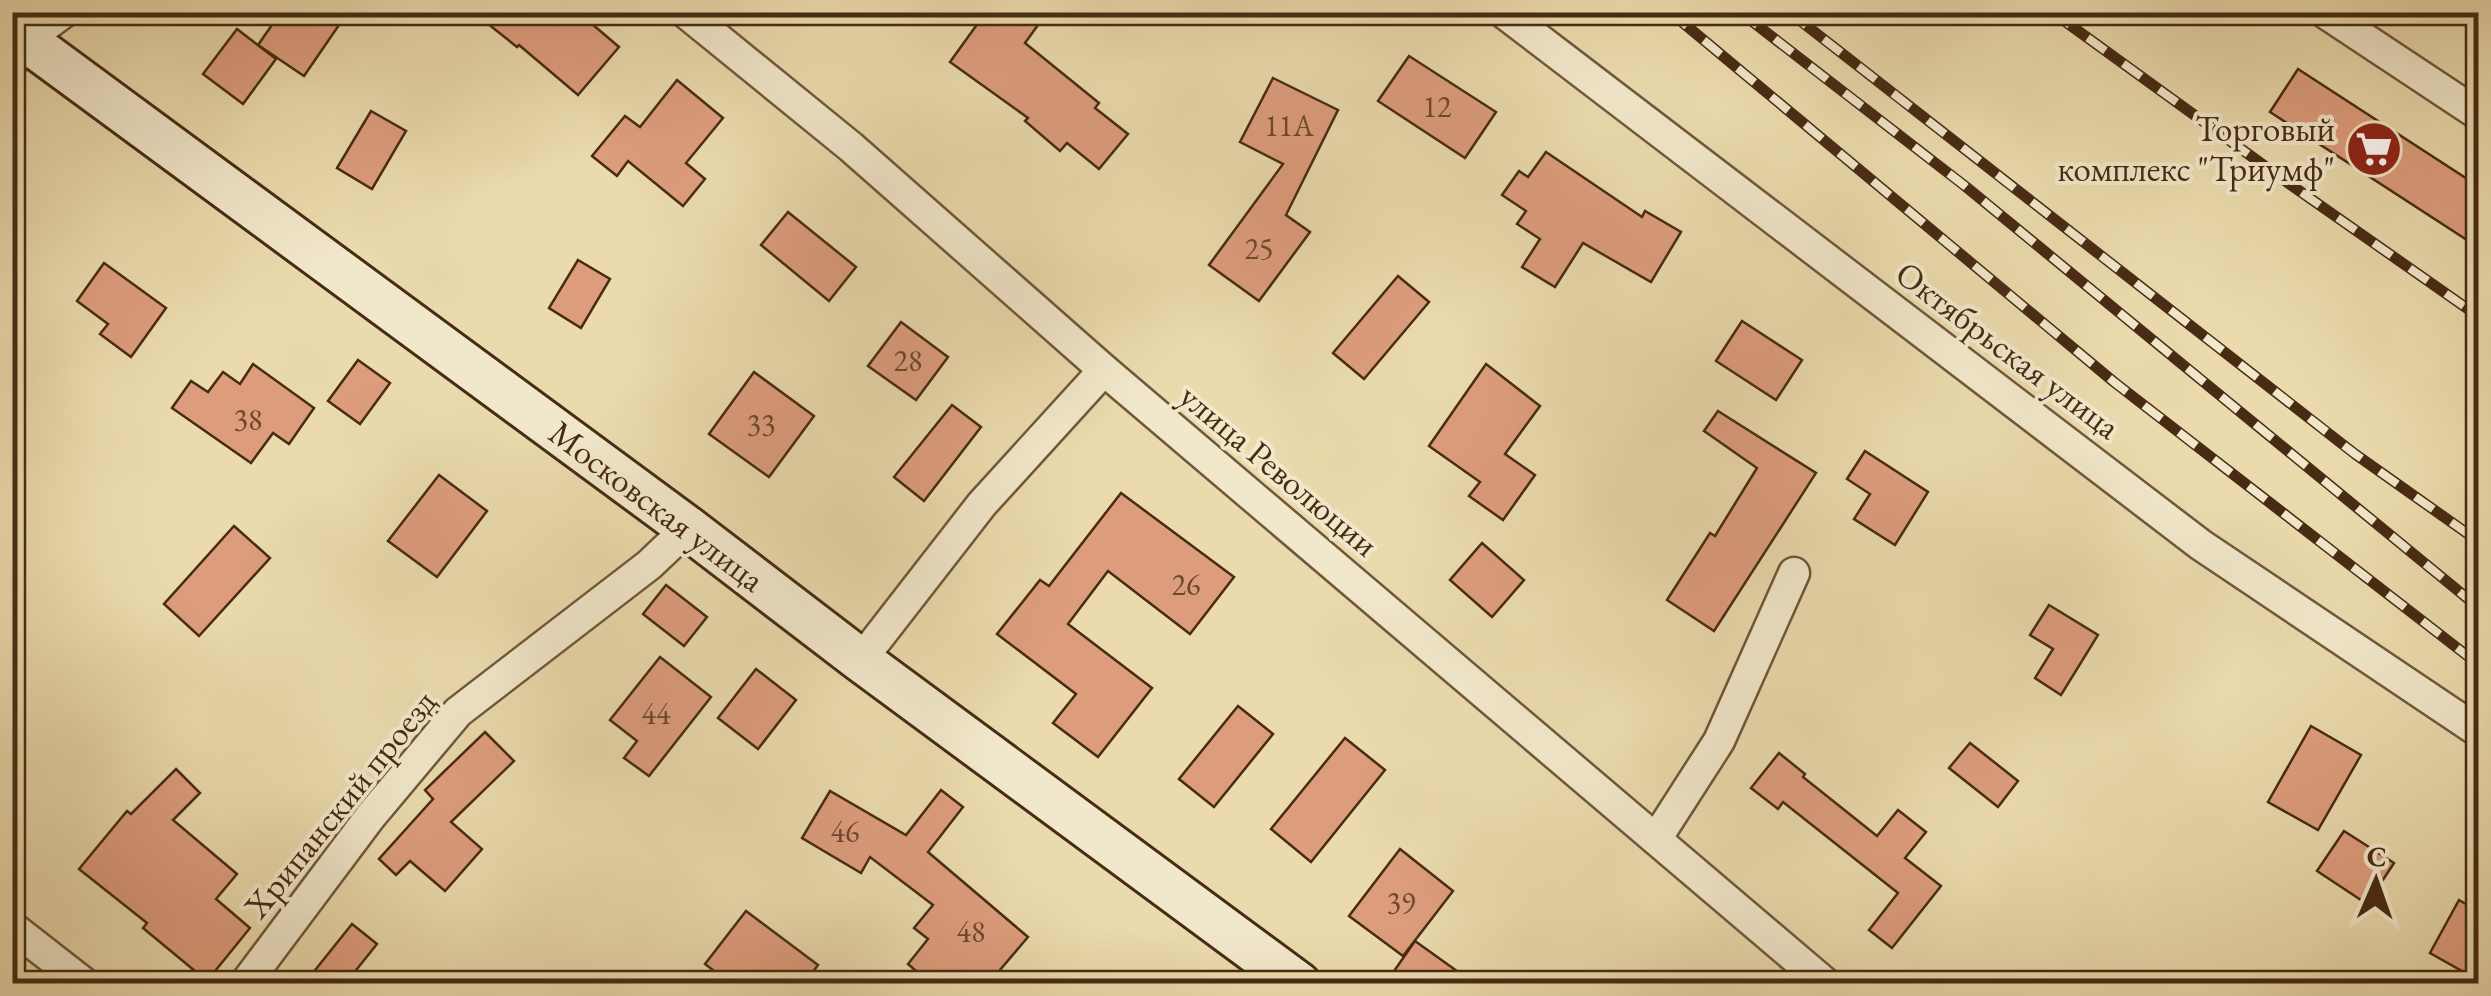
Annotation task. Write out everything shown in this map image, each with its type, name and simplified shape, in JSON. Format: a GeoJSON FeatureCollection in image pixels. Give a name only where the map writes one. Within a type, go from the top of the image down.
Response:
{"type":"FeatureCollection","features":[{"type":"Feature","properties":{"kind":"street"},"geometry":{"type":"LineString","coordinates":[[17,44],[64,12]]}},
{"type":"Feature","properties":{"kind":"street","name":"улица Революции"},"geometry":{"type":"LineString","coordinates":[[685,12],[851,147],[1104,370],[1826,984]]}},
{"type":"Feature","properties":{"kind":"street","name":"Октябрьская улица"},"geometry":{"type":"LineString","coordinates":[[1504,12],[2201,545],[2478,731]]}},
{"type":"Feature","properties":{"kind":"street"},"geometry":{"type":"LineString","coordinates":[[2324,12],[2478,114]]}},
{"type":"Feature","properties":{"kind":"street","name":"Московская улица"},"geometry":{"type":"LineString","coordinates":[[17,44],[688,528],[1299,984]]}},
{"type":"Feature","properties":{"kind":"street"},"geometry":{"type":"LineString","coordinates":[[859,659],[982,504],[1104,370]]}},
{"type":"Feature","properties":{"kind":"street","name":"Хрипанский проезд"},"geometry":{"type":"LineString","coordinates":[[245,984],[370,816],[458,712],[648,565],[688,528]]}},
{"type":"Feature","properties":{"kind":"street"},"geometry":{"type":"LineString","coordinates":[[1656,839],[1718,741],[1794,573]]}},
{"type":"Feature","properties":{"kind":"street"},"geometry":{"type":"LineString","coordinates":[[12,927],[85,984]]}},
{"type":"Feature","properties":{"kind":"building"},"geometry":{"type":"Polygon","coordinates":[[[281,12],[321,12],[339,25],[304,76],[258,45],[281,12]]]}},
{"type":"Feature","properties":{"kind":"building"},"geometry":{"type":"Polygon","coordinates":[[[473,12],[578,12],[619,47],[578,95],[473,12]]]}},
{"type":"Feature","properties":{"kind":"building"},"geometry":{"type":"Polygon","coordinates":[[[986,12],[1021,12],[1038,25],[1025,43],[1099,103],[1095,108],[1128,134],[1099,169],[1067,143],[1060,151],[1025,121],[1028,118],[950,62],[986,12]]]}},
{"type":"Feature","properties":{"kind":"building"},"geometry":{"type":"Polygon","coordinates":[[[237,29],[276,59],[243,104],[203,74],[237,29]]]}},
{"type":"Feature","properties":{"kind":"building"},"geometry":{"type":"Polygon","coordinates":[[[1409,56],[1496,112],[1465,158],[1378,101],[1409,56]]]}},
{"type":"Feature","properties":{"kind":"building","name":"Торговый комплекс \"Триумф\""},"geometry":{"type":"Polygon","coordinates":[[[2298,69],[2478,186],[2478,223],[2467,240],[2270,112],[2298,69]]]}},
{"type":"Feature","properties":{"kind":"building"},"geometry":{"type":"Polygon","coordinates":[[[1273,78],[1338,110],[1286,215],[1310,232],[1259,301],[1209,265],[1283,164],[1240,142],[1273,78]]]}},
{"type":"Feature","properties":{"kind":"building"},"geometry":{"type":"Polygon","coordinates":[[[677,80],[723,118],[686,163],[705,179],[683,206],[628,161],[617,176],[592,156],[625,116],[640,127],[677,80]]]}},
{"type":"Feature","properties":{"kind":"building"},"geometry":{"type":"Polygon","coordinates":[[[371,111],[406,131],[372,189],[337,168],[371,111]]]}},
{"type":"Feature","properties":{"kind":"building"},"geometry":{"type":"Polygon","coordinates":[[[1546,152],[1642,217],[1645,211],[1681,232],[1651,282],[1583,243],[1555,287],[1522,267],[1540,239],[1517,224],[1526,211],[1502,195],[1519,171],[1528,177],[1546,152]]]}},
{"type":"Feature","properties":{"kind":"building"},"geometry":{"type":"Polygon","coordinates":[[[788,212],[856,267],[829,301],[761,245],[788,212]]]}},
{"type":"Feature","properties":{"kind":"building"},"geometry":{"type":"Polygon","coordinates":[[[578,260],[610,279],[581,328],[549,308],[578,260]]]}},
{"type":"Feature","properties":{"kind":"building"},"geometry":{"type":"Polygon","coordinates":[[[104,263],[166,308],[131,357],[100,334],[108,324],[77,301],[104,263]]]}},
{"type":"Feature","properties":{"kind":"building"},"geometry":{"type":"Polygon","coordinates":[[[1398,276],[1429,302],[1364,379],[1333,353],[1398,276]]]}},
{"type":"Feature","properties":{"kind":"building"},"geometry":{"type":"Polygon","coordinates":[[[1742,321],[1802,360],[1776,400],[1716,361],[1742,321]]]}},
{"type":"Feature","properties":{"kind":"building"},"geometry":{"type":"Polygon","coordinates":[[[901,322],[948,357],[916,400],[868,366],[901,322]]]}},
{"type":"Feature","properties":{"kind":"building"},"geometry":{"type":"Polygon","coordinates":[[[358,360],[390,383],[360,424],[328,401],[358,360]]]}},
{"type":"Feature","properties":{"kind":"building"},"geometry":{"type":"Polygon","coordinates":[[[253,364],[314,408],[289,444],[273,433],[251,463],[172,408],[191,381],[208,392],[223,372],[240,384],[253,364]]]}},
{"type":"Feature","properties":{"kind":"building"},"geometry":{"type":"Polygon","coordinates":[[[1486,364],[1540,406],[1505,454],[1535,475],[1503,520],[1469,496],[1480,482],[1429,446],[1486,364]]]}},
{"type":"Feature","properties":{"kind":"building"},"geometry":{"type":"Polygon","coordinates":[[[754,372],[814,416],[769,477],[709,434],[754,372]]]}},
{"type":"Feature","properties":{"kind":"building"},"geometry":{"type":"Polygon","coordinates":[[[952,405],[981,427],[924,501],[894,477],[952,405]]]}},
{"type":"Feature","properties":{"kind":"building"},"geometry":{"type":"Polygon","coordinates":[[[1718,411],[1816,473],[1714,631],[1667,600],[1710,533],[1715,536],[1757,468],[1704,431],[1718,411]]]}},
{"type":"Feature","properties":{"kind":"building"},"geometry":{"type":"Polygon","coordinates":[[[1865,451],[1928,492],[1895,545],[1854,519],[1870,494],[1847,479],[1865,451]]]}},
{"type":"Feature","properties":{"kind":"building"},"geometry":{"type":"Polygon","coordinates":[[[439,475],[487,511],[437,577],[388,541],[439,475]]]}},
{"type":"Feature","properties":{"kind":"building"},"geometry":{"type":"Polygon","coordinates":[[[1121,493],[1234,577],[1190,634],[1108,571],[1068,624],[1152,688],[1098,757],[1053,723],[1076,694],[997,634],[1040,580],[1049,586],[1121,493]]]}},
{"type":"Feature","properties":{"kind":"building"},"geometry":{"type":"Polygon","coordinates":[[[234,526],[270,558],[199,636],[164,604],[234,526]]]}},
{"type":"Feature","properties":{"kind":"building"},"geometry":{"type":"Polygon","coordinates":[[[1482,543],[1524,580],[1492,617],[1450,580],[1482,543]]]}},
{"type":"Feature","properties":{"kind":"building"},"geometry":{"type":"Polygon","coordinates":[[[666,585],[707,617],[684,646],[643,614],[666,585]]]}},
{"type":"Feature","properties":{"kind":"building"},"geometry":{"type":"Polygon","coordinates":[[[2049,605],[2098,635],[2061,695],[2035,678],[2053,649],[2030,635],[2049,605]]]}},
{"type":"Feature","properties":{"kind":"building"},"geometry":{"type":"Polygon","coordinates":[[[660,657],[711,697],[649,776],[624,758],[637,741],[610,720],[660,657]]]}},
{"type":"Feature","properties":{"kind":"building"},"geometry":{"type":"Polygon","coordinates":[[[756,669],[796,700],[758,749],[718,718],[756,669]]]}},
{"type":"Feature","properties":{"kind":"building"},"geometry":{"type":"Polygon","coordinates":[[[1238,706],[1273,734],[1214,807],[1179,779],[1238,706]]]}},
{"type":"Feature","properties":{"kind":"building"},"geometry":{"type":"Polygon","coordinates":[[[2311,726],[2361,755],[2318,830],[2268,802],[2311,726]]]}},
{"type":"Feature","properties":{"kind":"building"},"geometry":{"type":"Polygon","coordinates":[[[485,732],[514,761],[451,822],[482,849],[445,891],[410,861],[396,875],[379,859],[433,799],[425,790],[485,732]]]}},
{"type":"Feature","properties":{"kind":"building"},"geometry":{"type":"Polygon","coordinates":[[[1345,738],[1385,770],[1311,862],[1271,829],[1345,738]]]}},
{"type":"Feature","properties":{"kind":"building"},"geometry":{"type":"Polygon","coordinates":[[[1970,743],[2018,781],[1998,807],[1949,768],[1970,743]]]}},
{"type":"Feature","properties":{"kind":"building"},"geometry":{"type":"Polygon","coordinates":[[[1779,753],[1877,836],[1898,810],[1926,832],[1905,858],[1941,886],[1892,948],[1869,930],[1898,893],[1783,802],[1778,809],[1751,788],[1779,753]]]}},
{"type":"Feature","properties":{"kind":"building"},"geometry":{"type":"Polygon","coordinates":[[[176,769],[200,793],[173,820],[237,874],[216,899],[250,928],[207,981],[143,928],[147,923],[79,869],[127,811],[131,814],[176,769]]]}},
{"type":"Feature","properties":{"kind":"building"},"geometry":{"type":"Polygon","coordinates":[[[941,790],[963,807],[928,852],[1028,937],[988,984],[931,984],[908,964],[928,939],[914,928],[933,905],[870,857],[861,873],[802,838],[830,791],[906,835],[941,790]]]}},
{"type":"Feature","properties":{"kind":"building"},"geometry":{"type":"Polygon","coordinates":[[[2344,831],[2394,863],[2367,904],[2317,871],[2344,831]]]}},
{"type":"Feature","properties":{"kind":"building"},"geometry":{"type":"Polygon","coordinates":[[[1400,849],[1453,891],[1403,956],[1349,916],[1400,849]]]}},
{"type":"Feature","properties":{"kind":"building"},"geometry":{"type":"Polygon","coordinates":[[[2459,900],[2478,911],[2478,980],[2430,953],[2459,900]]]}},
{"type":"Feature","properties":{"kind":"building"},"geometry":{"type":"Polygon","coordinates":[[[746,911],[818,965],[804,984],[731,984],[705,964],[746,911]]]}},
{"type":"Feature","properties":{"kind":"building"},"geometry":{"type":"Polygon","coordinates":[[[352,924],[377,944],[345,984],[304,984],[352,924]]]}},
{"type":"Feature","properties":{"kind":"building"},"geometry":{"type":"Polygon","coordinates":[[[1415,941],[1475,984],[1385,984],[1415,941]]]}},
{"type":"Feature","properties":{"kind":"railway"},"geometry":{"type":"LineString","coordinates":[[1670,12],[2114,382],[2478,664]]}},
{"type":"Feature","properties":{"kind":"railway"},"geometry":{"type":"LineString","coordinates":[[1740,12],[1965,186],[2478,607]]}},
{"type":"Feature","properties":{"kind":"railway"},"geometry":{"type":"LineString","coordinates":[[1789,12],[2355,454],[2478,541]]}},
{"type":"Feature","properties":{"kind":"railway"},"geometry":{"type":"LineString","coordinates":[[2052,12],[2478,316]]}},
{"type":"Feature","properties":{"kind":"place","name":"Торговый комплекс \"Триумф\""},"geometry":{"type":"Point","coordinates":[2374,149]}}]}
